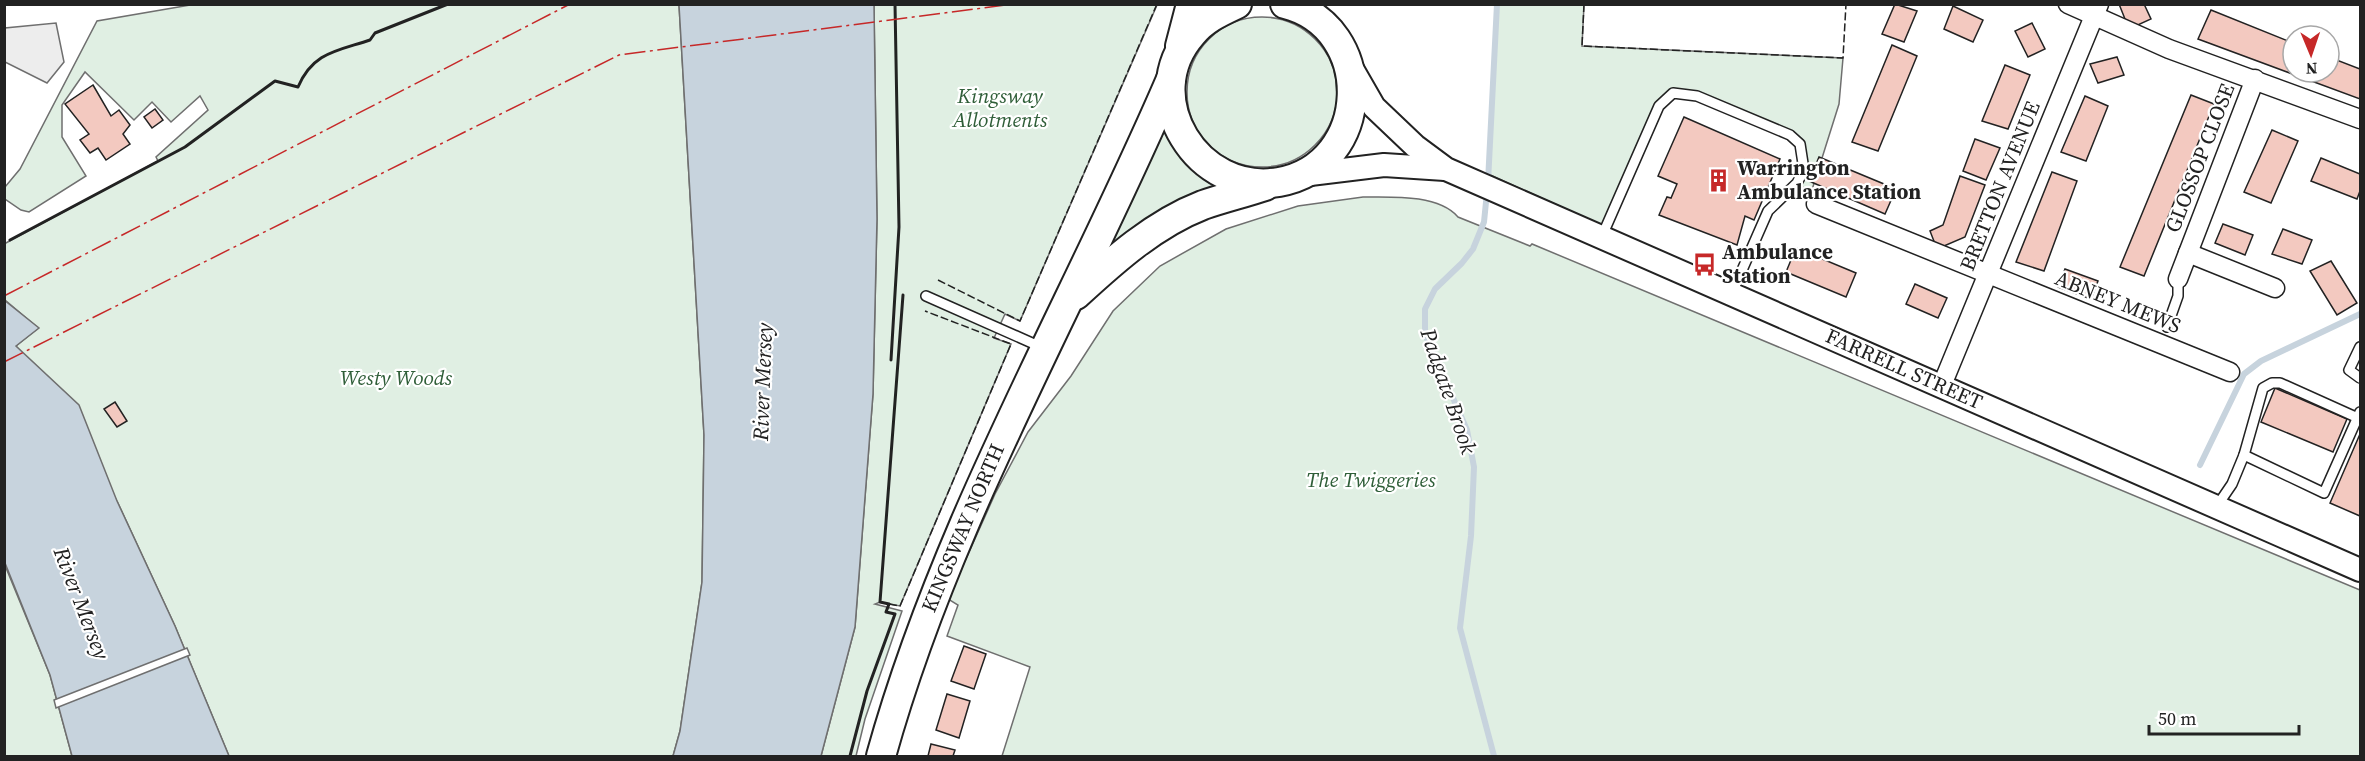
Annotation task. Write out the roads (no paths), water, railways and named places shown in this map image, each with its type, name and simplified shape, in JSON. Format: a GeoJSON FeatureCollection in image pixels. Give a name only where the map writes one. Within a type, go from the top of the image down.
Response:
{"type":"FeatureCollection","features":[{"type":"Feature","properties":{"kind":"main road","name":"KINGSWAY NORTH"},"geometry":{"type":"LineString","coordinates":[[881,756],[899,690],[931,599],[985,475],[1174,69],[1191,4]]}},
{"type":"Feature","properties":{"kind":"main road"},"geometry":{"type":"LineString","coordinates":[[1237,4],[1213,15],[1191,34],[1174,69],[1172,108],[1181,135],[1199,158],[1222,174],[1250,183],[1289,179]]}},
{"type":"Feature","properties":{"kind":"main road"},"geometry":{"type":"LineString","coordinates":[[1285,4],[1298,8],[1323,24],[1346,56]]}},
{"type":"Feature","properties":{"kind":"main road"},"geometry":{"type":"LineString","coordinates":[[1320,4],[1346,56]]}},
{"type":"Feature","properties":{"kind":"main road","name":"KINGSWAY NORTH"},"geometry":{"type":"LineString","coordinates":[[1064,307],[1110,264],[1150,233],[1202,206],[1289,179],[1321,162],[1339,142],[1346,126],[1354,92],[1346,56]]}},
{"type":"Feature","properties":{"kind":"street"},"geometry":{"type":"LineString","coordinates":[[2068,4],[2096,10],[2169,49],[2361,119]]}},
{"type":"Feature","properties":{"kind":"street","name":"BRETTON AVENUE"},"geometry":{"type":"LineString","coordinates":[[1942,385],[2096,10]]}},
{"type":"Feature","properties":{"kind":"street","name":"FARRELL STREET"},"geometry":{"type":"LineString","coordinates":[[1346,56],[1374,107],[1415,146],[1453,172],[2361,570]]}},
{"type":"Feature","properties":{"kind":"street","name":"GLOSSOP CLOSE"},"geometry":{"type":"LineString","coordinates":[[2178,279],[2255,79]]}},
{"type":"Feature","properties":{"kind":"street","name":"FARRELL STREET"},"geometry":{"type":"LineString","coordinates":[[1289,179],[1384,165],[1453,172]]}},
{"type":"Feature","properties":{"kind":"street","name":"ABNEY MEWS"},"geometry":{"type":"LineString","coordinates":[[1816,204],[2230,372]]}},
{"type":"Feature","properties":{"kind":"street","name":"GLOSSOP CLOSE"},"geometry":{"type":"LineString","coordinates":[[2188,253],[2275,288]]}},
{"type":"Feature","properties":{"kind":"lane"},"geometry":{"type":"LineString","coordinates":[[1602,236],[1659,106],[1673,93],[1697,96],[1790,135],[1800,144],[1804,170],[1797,183],[1768,210],[1732,293]]}},
{"type":"Feature","properties":{"kind":"lane"},"geometry":{"type":"LineString","coordinates":[[2167,327],[2178,296],[2178,279]]}},
{"type":"Feature","properties":{"kind":"lane"},"geometry":{"type":"LineString","coordinates":[[926,296],[1044,348]]}},
{"type":"Feature","properties":{"kind":"lane"},"geometry":{"type":"LineString","coordinates":[[2361,347],[2349,370],[2361,378]]}},
{"type":"Feature","properties":{"kind":"lane"},"geometry":{"type":"LineString","coordinates":[[2217,506],[2232,484],[2244,455],[2263,388],[2272,383],[2280,383],[2359,415],[2324,493],[2244,455]]}},
{"type":"Feature","properties":{"kind":"water","name":"River Mersey"},"geometry":{"type":"Polygon","coordinates":[[[679,5],[874,5],[877,219],[873,394],[855,627],[821,756],[673,756],[680,731],[702,582],[704,435],[679,5]]]}},
{"type":"Feature","properties":{"kind":"water","name":"River Mersey"},"geometry":{"type":"Polygon","coordinates":[[[4,300],[39,328],[16,346],[79,405],[117,501],[175,626],[229,756],[72,756],[50,675],[5,563],[4,300]]]}},
{"type":"Feature","properties":{"kind":"waterway","name":"Padgate Brook"},"geometry":{"type":"LineString","coordinates":[[1488,182],[1497,4]]}},
{"type":"Feature","properties":{"kind":"waterway","name":"Padgate Brook"},"geometry":{"type":"LineString","coordinates":[[1487,192],[1484,222],[1473,249],[1435,289],[1425,309],[1425,334],[1467,430],[1474,467],[1471,536],[1460,628],[1494,756]]}},
{"type":"Feature","properties":{"kind":"waterway"},"geometry":{"type":"LineString","coordinates":[[2200,465],[2244,374],[2261,361],[2360,314]]}},
{"type":"Feature","properties":{"kind":"place","name":"Warrington Ambulance Station"},"geometry":{"type":"Point","coordinates":[1719,180]}},
{"type":"Feature","properties":{"kind":"place","name":"Ambulance Station"},"geometry":{"type":"Point","coordinates":[1704,264]}},
{"type":"Feature","properties":{"kind":"park label","name":"Kingsway Allotments"},"geometry":{"type":"Point","coordinates":[1000,108]}},
{"type":"Feature","properties":{"kind":"park label","name":"Westy Woods"},"geometry":{"type":"Point","coordinates":[396,378]}},
{"type":"Feature","properties":{"kind":"park label","name":"The Twiggeries"},"geometry":{"type":"Point","coordinates":[1371,480]}}]}
